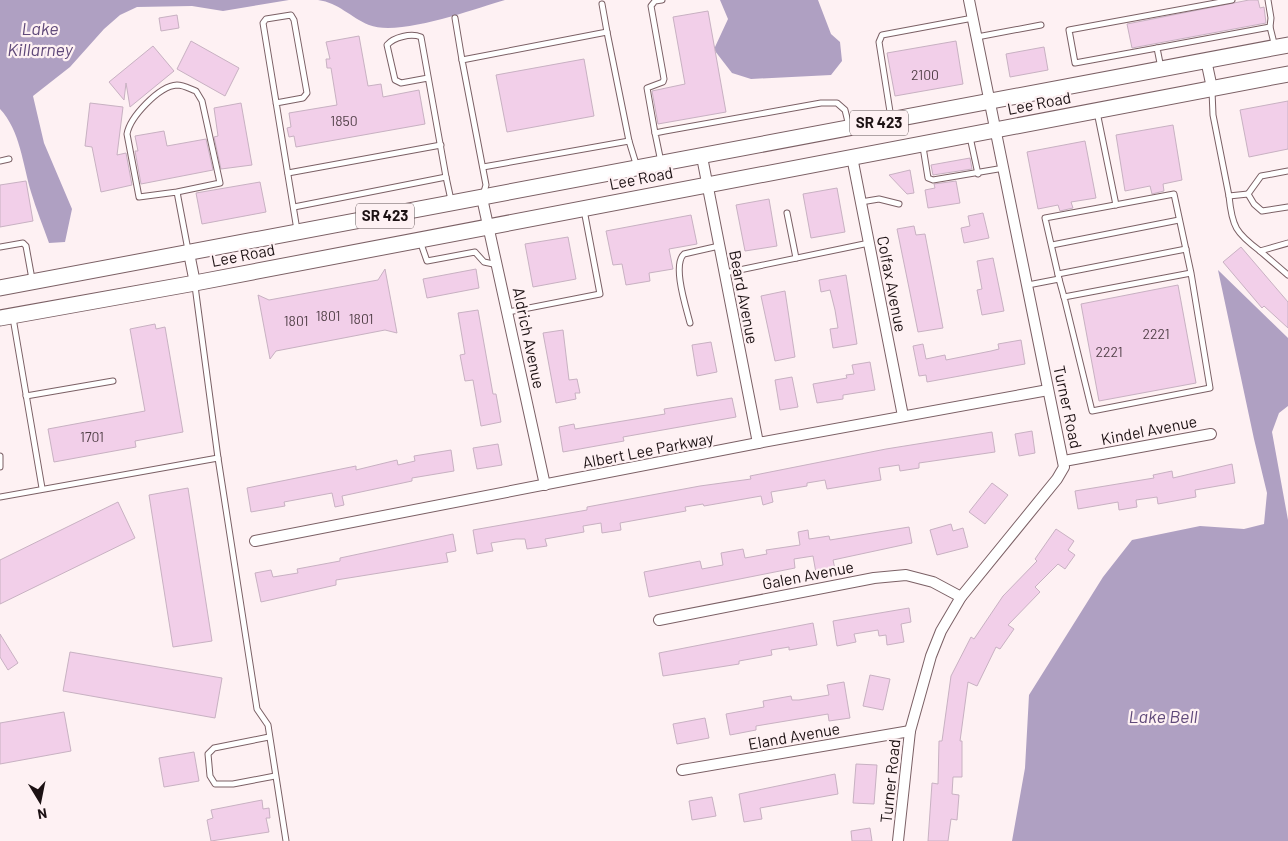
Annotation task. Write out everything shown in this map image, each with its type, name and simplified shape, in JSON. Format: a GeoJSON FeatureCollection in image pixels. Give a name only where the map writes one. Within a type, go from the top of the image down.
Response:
{"type":"FeatureCollection","features":[{"type":"Feature","properties":{"kind":"main road","name":"Lee Road"},"geometry":{"type":"LineString","coordinates":[[0,288],[638,169],[1281,46]]}},
{"type":"Feature","properties":{"kind":"main road","name":"Lee Road"},"geometry":{"type":"LineString","coordinates":[[6,316],[195,283],[419,238],[1288,74]]}},
{"type":"Feature","properties":{"kind":"street","name":"Turner Road"},"geometry":{"type":"LineString","coordinates":[[898,841],[910,731],[931,656],[941,631],[961,597],[1057,479],[1064,467],[1005,168],[969,0]]}},
{"type":"Feature","properties":{"kind":"street"},"geometry":{"type":"LineString","coordinates":[[1206,60],[1212,88]]}},
{"type":"Feature","properties":{"kind":"street","name":"Beard Avenue"},"geometry":{"type":"LineString","coordinates":[[702,156],[758,443]]}},
{"type":"Feature","properties":{"kind":"street","name":"Colfax Avenue"},"geometry":{"type":"LineString","coordinates":[[852,157],[903,416]]}},
{"type":"Feature","properties":{"kind":"street","name":"Aldrich Avenue"},"geometry":{"type":"LineString","coordinates":[[482,198],[545,485]]}},
{"type":"Feature","properties":{"kind":"street"},"geometry":{"type":"LineString","coordinates":[[189,253],[195,283]]}},
{"type":"Feature","properties":{"kind":"street","name":"Albert Lee Parkway"},"geometry":{"type":"LineString","coordinates":[[255,541],[758,443],[1048,390]]}},
{"type":"Feature","properties":{"kind":"street","name":"Kindel Avenue"},"geometry":{"type":"LineString","coordinates":[[1064,461],[1211,434]]}},
{"type":"Feature","properties":{"kind":"street","name":"Galen Avenue"},"geometry":{"type":"LineString","coordinates":[[659,620],[874,578],[906,575],[933,582],[961,597]]}},
{"type":"Feature","properties":{"kind":"street","name":"Eland Avenue"},"geometry":{"type":"LineString","coordinates":[[682,770],[910,731]]}},
{"type":"Feature","properties":{"kind":"lane"},"geometry":{"type":"LineString","coordinates":[[662,0],[655,1],[651,6],[664,79],[663,82],[646,88],[662,164]]}},
{"type":"Feature","properties":{"kind":"lane"},"geometry":{"type":"LineString","coordinates":[[1232,0],[1069,30],[1075,63],[1270,27]]}},
{"type":"Feature","properties":{"kind":"lane"},"geometry":{"type":"LineString","coordinates":[[1268,0],[1271,18],[1270,27],[1281,46]]}},
{"type":"Feature","properties":{"kind":"lane"},"geometry":{"type":"LineString","coordinates":[[602,4],[629,141],[638,169]]}},
{"type":"Feature","properties":{"kind":"lane"},"geometry":{"type":"LineString","coordinates":[[276,103],[302,98],[306,93],[294,20],[291,15],[266,19],[263,23],[276,103],[298,232]]}},
{"type":"Feature","properties":{"kind":"lane"},"geometry":{"type":"LineString","coordinates":[[455,18],[486,185],[482,198]]}},
{"type":"Feature","properties":{"kind":"lane"},"geometry":{"type":"LineString","coordinates":[[891,121],[879,42],[882,35],[973,18]]}},
{"type":"Feature","properties":{"kind":"lane"},"geometry":{"type":"LineString","coordinates":[[977,37],[1041,25]]}},
{"type":"Feature","properties":{"kind":"lane"},"geometry":{"type":"LineString","coordinates":[[462,60],[607,32]]}},
{"type":"Feature","properties":{"kind":"lane"},"geometry":{"type":"LineString","coordinates":[[428,78],[401,83],[395,80],[388,45],[392,39],[415,35],[421,37],[452,203]]}},
{"type":"Feature","properties":{"kind":"lane"},"geometry":{"type":"LineString","coordinates":[[1157,48],[1161,69]]}},
{"type":"Feature","properties":{"kind":"lane"},"geometry":{"type":"LineString","coordinates":[[176,85],[196,91],[202,101],[220,183],[177,192],[139,198],[127,134],[129,124],[137,112],[167,88],[176,85]]}},
{"type":"Feature","properties":{"kind":"lane"},"geometry":{"type":"LineString","coordinates":[[1212,88],[1213,116],[1229,196],[1231,217],[1240,236],[1288,275]]}},
{"type":"Feature","properties":{"kind":"lane"},"geometry":{"type":"LineString","coordinates":[[655,133],[822,103],[837,103],[845,110],[849,129]]}},
{"type":"Feature","properties":{"kind":"lane"},"geometry":{"type":"LineString","coordinates":[[1096,110],[1116,205]]}},
{"type":"Feature","properties":{"kind":"lane"},"geometry":{"type":"LineString","coordinates":[[969,134],[978,174]]}},
{"type":"Feature","properties":{"kind":"lane"},"geometry":{"type":"LineString","coordinates":[[483,167],[629,141]]}},
{"type":"Feature","properties":{"kind":"lane"},"geometry":{"type":"LineString","coordinates":[[922,144],[928,178],[933,180],[1005,168]]}},
{"type":"Feature","properties":{"kind":"lane"},"geometry":{"type":"LineString","coordinates":[[288,173],[440,146]]}},
{"type":"Feature","properties":{"kind":"lane"},"geometry":{"type":"LineString","coordinates":[[0,161],[9,159]]}},
{"type":"Feature","properties":{"kind":"lane"},"geometry":{"type":"LineString","coordinates":[[1229,196],[1248,194],[1261,176],[1288,171]]}},
{"type":"Feature","properties":{"kind":"lane"},"geometry":{"type":"LineString","coordinates":[[294,206],[446,177]]}},
{"type":"Feature","properties":{"kind":"lane"},"geometry":{"type":"LineString","coordinates":[[177,192],[189,253]]}},
{"type":"Feature","properties":{"kind":"lane"},"geometry":{"type":"LineString","coordinates":[[1174,194],[1191,273],[1210,388],[1092,411],[1045,218],[1116,205],[1174,194]]}},
{"type":"Feature","properties":{"kind":"lane"},"geometry":{"type":"LineString","coordinates":[[1248,194],[1254,204],[1262,211],[1288,207]]}},
{"type":"Feature","properties":{"kind":"lane"},"geometry":{"type":"LineString","coordinates":[[861,202],[879,199],[899,204]]}},
{"type":"Feature","properties":{"kind":"lane"},"geometry":{"type":"LineString","coordinates":[[508,312],[600,294],[583,207]]}},
{"type":"Feature","properties":{"kind":"lane"},"geometry":{"type":"LineString","coordinates":[[787,213],[796,258]]}},
{"type":"Feature","properties":{"kind":"lane"},"geometry":{"type":"LineString","coordinates":[[1052,245],[1179,220]]}},
{"type":"Feature","properties":{"kind":"lane"},"geometry":{"type":"LineString","coordinates":[[419,238],[427,262],[475,252],[487,264],[498,265]]}},
{"type":"Feature","properties":{"kind":"lane"},"geometry":{"type":"LineString","coordinates":[[0,247],[23,243],[26,246],[33,282]]}},
{"type":"Feature","properties":{"kind":"lane"},"geometry":{"type":"LineString","coordinates":[[724,273],[869,243]]}},
{"type":"Feature","properties":{"kind":"lane"},"geometry":{"type":"LineString","coordinates":[[1260,251],[1288,243]]}},
{"type":"Feature","properties":{"kind":"lane"},"geometry":{"type":"LineString","coordinates":[[690,323],[678,272],[681,257],[684,254],[719,246]]}},
{"type":"Feature","properties":{"kind":"lane"},"geometry":{"type":"LineString","coordinates":[[1028,285],[1058,276],[1186,249]]}},
{"type":"Feature","properties":{"kind":"lane"},"geometry":{"type":"LineString","coordinates":[[1064,297],[1191,273]]}},
{"type":"Feature","properties":{"kind":"lane"},"geometry":{"type":"LineString","coordinates":[[195,283],[218,458],[257,710],[268,725],[286,841]]}},
{"type":"Feature","properties":{"kind":"lane"},"geometry":{"type":"LineString","coordinates":[[6,316],[26,396],[42,488]]}},
{"type":"Feature","properties":{"kind":"lane"},"geometry":{"type":"LineString","coordinates":[[26,396],[113,381]]}},
{"type":"Feature","properties":{"kind":"lane"},"geometry":{"type":"LineString","coordinates":[[0,456],[0,467]]}},
{"type":"Feature","properties":{"kind":"lane"},"geometry":{"type":"LineString","coordinates":[[0,497],[218,458]]}},
{"type":"Feature","properties":{"kind":"lane"},"geometry":{"type":"LineString","coordinates":[[269,737],[214,748],[208,754],[210,776],[215,784],[233,784],[275,776]]}},
{"type":"Feature","properties":{"kind":"water","name":"Lake Killarney"},"geometry":{"type":"Polygon","coordinates":[[[0,0],[289,0],[223,11],[192,6],[137,7],[120,15],[104,29],[70,67],[33,96],[44,143],[72,209],[65,242],[49,243],[31,192],[16,137],[7,117],[0,109],[0,0]]]}},
{"type":"Feature","properties":{"kind":"water"},"geometry":{"type":"Polygon","coordinates":[[[318,0],[505,0],[417,25],[382,28],[362,22],[332,4],[318,0]]]}},
{"type":"Feature","properties":{"kind":"water"},"geometry":{"type":"Polygon","coordinates":[[[720,0],[818,0],[831,34],[840,42],[842,61],[831,75],[751,79],[732,73],[715,51],[715,47],[728,19],[720,0]]]}},
{"type":"Feature","properties":{"kind":"water","name":"Lake Bell"},"geometry":{"type":"Polygon","coordinates":[[[1218,270],[1288,338],[1288,406],[1279,413],[1272,432],[1288,520],[1288,841],[1012,841],[1025,768],[1029,695],[1103,577],[1132,540],[1200,526],[1244,529],[1264,524],[1267,493],[1218,270]]]}},
{"type":"Feature","properties":{"kind":"building"},"geometry":{"type":"Polygon","coordinates":[[[1249,0],[1258,0],[1260,8],[1264,7],[1266,23],[1132,48],[1127,24],[1249,0]]]}},
{"type":"Feature","properties":{"kind":"building"},"geometry":{"type":"Polygon","coordinates":[[[708,11],[726,112],[658,124],[652,91],[685,84],[673,17],[708,11]]]}},
{"type":"Feature","properties":{"kind":"building"},"geometry":{"type":"Polygon","coordinates":[[[177,15],[179,28],[161,31],[159,18],[177,15]]]}},
{"type":"Feature","properties":{"kind":"building"},"geometry":{"type":"Polygon","coordinates":[[[359,36],[368,86],[381,84],[383,97],[419,90],[425,124],[296,147],[294,136],[289,137],[287,128],[291,127],[289,113],[337,105],[331,68],[327,68],[326,59],[330,59],[326,42],[359,36]]]}},
{"type":"Feature","properties":{"kind":"building"},"geometry":{"type":"Polygon","coordinates":[[[191,41],[239,68],[225,96],[177,69],[191,41]]]}},
{"type":"Feature","properties":{"kind":"building"},"geometry":{"type":"Polygon","coordinates":[[[956,41],[963,84],[895,96],[887,53],[956,41]]]}},
{"type":"Feature","properties":{"kind":"building"},"geometry":{"type":"Polygon","coordinates":[[[153,46],[174,71],[130,107],[126,83],[124,100],[109,82],[153,46]]]}},
{"type":"Feature","properties":{"kind":"building"},"geometry":{"type":"Polygon","coordinates":[[[1044,47],[1048,70],[1010,77],[1006,54],[1044,47]]]}},
{"type":"Feature","properties":{"kind":"building"},"geometry":{"type":"Polygon","coordinates":[[[584,59],[594,116],[507,132],[496,75],[584,59]]]}},
{"type":"Feature","properties":{"kind":"building"},"geometry":{"type":"Polygon","coordinates":[[[1288,101],[1288,149],[1249,157],[1240,110],[1288,101]]]}},
{"type":"Feature","properties":{"kind":"building"},"geometry":{"type":"Polygon","coordinates":[[[90,103],[123,107],[117,155],[126,153],[132,185],[101,192],[92,147],[85,146],[90,103]]]}},
{"type":"Feature","properties":{"kind":"building"},"geometry":{"type":"Polygon","coordinates":[[[241,103],[252,165],[221,169],[214,137],[218,136],[214,108],[241,103]]]}},
{"type":"Feature","properties":{"kind":"building"},"geometry":{"type":"Polygon","coordinates":[[[1173,125],[1182,180],[1163,184],[1164,191],[1152,194],[1150,186],[1125,191],[1116,135],[1173,125]]]}},
{"type":"Feature","properties":{"kind":"building"},"geometry":{"type":"Polygon","coordinates":[[[164,131],[167,146],[206,139],[213,170],[141,184],[135,151],[138,151],[135,136],[164,131]]]}},
{"type":"Feature","properties":{"kind":"building"},"geometry":{"type":"Polygon","coordinates":[[[1085,141],[1096,198],[1071,202],[1073,208],[1060,211],[1058,205],[1038,209],[1027,152],[1085,141]]]}},
{"type":"Feature","properties":{"kind":"building"},"geometry":{"type":"Polygon","coordinates":[[[970,158],[972,169],[933,175],[931,165],[970,158]]]}},
{"type":"Feature","properties":{"kind":"building"},"geometry":{"type":"Polygon","coordinates":[[[910,170],[914,193],[907,194],[889,175],[910,170]]]}},
{"type":"Feature","properties":{"kind":"building"},"geometry":{"type":"Polygon","coordinates":[[[26,181],[33,221],[0,227],[0,185],[26,181]]]}},
{"type":"Feature","properties":{"kind":"building"},"geometry":{"type":"Polygon","coordinates":[[[956,181],[960,203],[928,208],[925,190],[935,188],[934,184],[956,181]]]}},
{"type":"Feature","properties":{"kind":"building"},"geometry":{"type":"Polygon","coordinates":[[[260,182],[266,212],[202,224],[196,193],[260,182]]]}},
{"type":"Feature","properties":{"kind":"building"},"geometry":{"type":"Polygon","coordinates":[[[837,188],[845,232],[811,238],[803,194],[837,188]]]}},
{"type":"Feature","properties":{"kind":"building"},"geometry":{"type":"Polygon","coordinates":[[[769,199],[777,246],[745,251],[736,205],[769,199]]]}},
{"type":"Feature","properties":{"kind":"building"},"geometry":{"type":"Polygon","coordinates":[[[983,213],[989,238],[964,243],[961,228],[970,226],[968,216],[983,213]]]}},
{"type":"Feature","properties":{"kind":"building"},"geometry":{"type":"Polygon","coordinates":[[[691,215],[697,244],[669,249],[673,269],[649,273],[650,281],[626,285],[622,264],[613,265],[606,231],[691,215]]]}},
{"type":"Feature","properties":{"kind":"building"},"geometry":{"type":"Polygon","coordinates":[[[914,226],[916,235],[925,234],[943,328],[918,332],[897,229],[914,226]]]}},
{"type":"Feature","properties":{"kind":"building"},"geometry":{"type":"Polygon","coordinates":[[[568,237],[576,279],[533,287],[525,244],[568,237]]]}},
{"type":"Feature","properties":{"kind":"building"},"geometry":{"type":"Polygon","coordinates":[[[1241,247],[1288,302],[1288,328],[1264,306],[1262,308],[1223,262],[1241,247]]]}},
{"type":"Feature","properties":{"kind":"building"},"geometry":{"type":"Polygon","coordinates":[[[993,258],[1004,311],[982,315],[977,290],[982,289],[977,261],[993,258]]]}},
{"type":"Feature","properties":{"kind":"building"},"geometry":{"type":"Polygon","coordinates":[[[385,269],[397,333],[385,330],[276,351],[270,359],[258,295],[269,300],[378,280],[385,269]]]}},
{"type":"Feature","properties":{"kind":"building"},"geometry":{"type":"Polygon","coordinates":[[[476,269],[479,288],[427,298],[423,279],[476,269]]]}},
{"type":"Feature","properties":{"kind":"building"},"geometry":{"type":"Polygon","coordinates":[[[846,275],[857,344],[833,348],[830,329],[838,328],[835,310],[830,290],[821,292],[819,280],[846,275]]]}},
{"type":"Feature","properties":{"kind":"building"},"geometry":{"type":"Polygon","coordinates":[[[1178,285],[1196,383],[1099,401],[1081,304],[1178,285]]]}},
{"type":"Feature","properties":{"kind":"building"},"geometry":{"type":"Polygon","coordinates":[[[785,291],[795,357],[775,361],[761,296],[785,291]]]}},
{"type":"Feature","properties":{"kind":"building"},"geometry":{"type":"Polygon","coordinates":[[[478,310],[493,394],[496,394],[501,422],[481,426],[473,380],[465,381],[460,355],[465,354],[458,313],[478,310]]]}},
{"type":"Feature","properties":{"kind":"building"},"geometry":{"type":"Polygon","coordinates":[[[155,324],[156,329],[165,327],[183,432],[135,441],[136,447],[54,462],[48,429],[145,411],[130,329],[155,324]]]}},
{"type":"Feature","properties":{"kind":"building"},"geometry":{"type":"Polygon","coordinates":[[[563,330],[569,380],[577,379],[580,393],[575,393],[576,399],[556,403],[543,333],[563,330]]]}},
{"type":"Feature","properties":{"kind":"building"},"geometry":{"type":"Polygon","coordinates":[[[1021,340],[1025,364],[927,382],[926,375],[919,376],[913,346],[923,344],[926,359],[945,355],[946,360],[999,349],[998,344],[1021,340]]]}},
{"type":"Feature","properties":{"kind":"building"},"geometry":{"type":"Polygon","coordinates":[[[711,342],[717,372],[697,376],[692,345],[711,342]]]}},
{"type":"Feature","properties":{"kind":"building"},"geometry":{"type":"Polygon","coordinates":[[[870,362],[875,390],[843,395],[843,399],[817,403],[813,384],[847,378],[846,375],[854,374],[852,365],[870,362]]]}},
{"type":"Feature","properties":{"kind":"building"},"geometry":{"type":"Polygon","coordinates":[[[792,377],[798,407],[780,410],[775,380],[792,377]]]}},
{"type":"Feature","properties":{"kind":"building"},"geometry":{"type":"Polygon","coordinates":[[[732,398],[736,417],[623,437],[624,441],[563,452],[559,427],[574,424],[575,429],[665,414],[664,409],[732,398]]]}},
{"type":"Feature","properties":{"kind":"building"},"geometry":{"type":"Polygon","coordinates":[[[1032,431],[1035,453],[1019,456],[1015,434],[1032,431]]]}},
{"type":"Feature","properties":{"kind":"building"},"geometry":{"type":"Polygon","coordinates":[[[992,432],[995,452],[919,463],[919,468],[900,471],[899,465],[879,468],[881,480],[827,489],[825,480],[807,483],[807,486],[771,492],[773,502],[763,505],[761,496],[704,506],[703,504],[685,507],[686,511],[620,523],[621,530],[602,533],[601,523],[583,526],[584,532],[545,539],[547,546],[527,549],[525,539],[516,539],[491,543],[493,551],[477,554],[473,530],[587,510],[587,507],[700,486],[751,479],[750,476],[886,449],[992,432]]]}},
{"type":"Feature","properties":{"kind":"building"},"geometry":{"type":"Polygon","coordinates":[[[498,444],[502,465],[477,469],[473,448],[498,444]]]}},
{"type":"Feature","properties":{"kind":"building"},"geometry":{"type":"Polygon","coordinates":[[[451,450],[454,471],[412,478],[412,481],[342,496],[344,505],[335,507],[332,493],[284,502],[285,506],[251,512],[247,488],[356,466],[356,470],[397,460],[398,465],[415,461],[414,456],[451,450]]]}},
{"type":"Feature","properties":{"kind":"building"},"geometry":{"type":"Polygon","coordinates":[[[1232,464],[1235,483],[1195,490],[1196,497],[1158,504],[1157,497],[1136,500],[1137,507],[1119,510],[1118,502],[1078,509],[1075,491],[1154,478],[1153,475],[1172,471],[1173,478],[1232,464]]]}},
{"type":"Feature","properties":{"kind":"building"},"geometry":{"type":"Polygon","coordinates":[[[992,483],[1008,495],[985,524],[969,512],[992,483]]]}},
{"type":"Feature","properties":{"kind":"building"},"geometry":{"type":"Polygon","coordinates":[[[188,488],[212,641],[173,647],[149,495],[188,488]]]}},
{"type":"Feature","properties":{"kind":"building"},"geometry":{"type":"Polygon","coordinates":[[[118,502],[135,538],[0,604],[0,560],[118,502]]]}},
{"type":"Feature","properties":{"kind":"building"},"geometry":{"type":"Polygon","coordinates":[[[951,524],[953,531],[963,528],[968,547],[937,555],[930,530],[951,524]]]}},
{"type":"Feature","properties":{"kind":"building"},"geometry":{"type":"Polygon","coordinates":[[[909,527],[912,543],[833,560],[835,569],[816,573],[813,556],[794,559],[795,568],[649,597],[644,572],[700,561],[702,569],[723,565],[721,553],[743,549],[745,558],[767,554],[766,550],[800,545],[798,532],[808,530],[809,539],[829,536],[830,540],[909,527]]]}},
{"type":"Feature","properties":{"kind":"building"},"geometry":{"type":"Polygon","coordinates":[[[1056,529],[1074,541],[1068,550],[1075,555],[1065,569],[1058,564],[1035,587],[1040,592],[1008,625],[1014,629],[1000,649],[996,647],[977,686],[968,682],[960,741],[962,741],[962,777],[953,777],[952,794],[959,795],[957,820],[951,819],[948,841],[928,841],[932,783],[938,784],[939,741],[942,741],[951,676],[971,637],[974,639],[1003,596],[1037,561],[1035,559],[1056,529]]]}},
{"type":"Feature","properties":{"kind":"building"},"geometry":{"type":"Polygon","coordinates":[[[453,534],[456,551],[446,553],[448,562],[336,580],[336,585],[261,602],[255,573],[271,570],[273,577],[298,573],[297,569],[340,561],[340,558],[453,534]]]}},
{"type":"Feature","properties":{"kind":"building"},"geometry":{"type":"Polygon","coordinates":[[[909,608],[911,622],[901,624],[904,642],[887,645],[886,635],[879,636],[878,630],[854,634],[856,642],[837,646],[833,621],[909,608]]]}},
{"type":"Feature","properties":{"kind":"building"},"geometry":{"type":"Polygon","coordinates":[[[813,623],[817,645],[789,650],[789,647],[771,650],[772,655],[739,661],[739,664],[663,676],[659,653],[813,623]]]}},
{"type":"Feature","properties":{"kind":"building"},"geometry":{"type":"Polygon","coordinates":[[[0,634],[18,663],[8,670],[0,657],[0,634]]]}},
{"type":"Feature","properties":{"kind":"building"},"geometry":{"type":"Polygon","coordinates":[[[70,652],[222,678],[215,718],[63,691],[70,652]]]}},
{"type":"Feature","properties":{"kind":"building"},"geometry":{"type":"Polygon","coordinates":[[[870,675],[890,679],[883,710],[863,706],[870,675]]]}},
{"type":"Feature","properties":{"kind":"building"},"geometry":{"type":"Polygon","coordinates":[[[844,682],[850,718],[829,721],[828,714],[756,726],[756,730],[730,735],[726,714],[764,707],[763,701],[791,696],[792,700],[799,700],[829,695],[827,685],[844,682]]]}},
{"type":"Feature","properties":{"kind":"building"},"geometry":{"type":"Polygon","coordinates":[[[64,712],[71,751],[0,764],[0,723],[64,712]]]}},
{"type":"Feature","properties":{"kind":"building"},"geometry":{"type":"Polygon","coordinates":[[[705,718],[709,738],[677,744],[673,724],[705,718]]]}},
{"type":"Feature","properties":{"kind":"building"},"geometry":{"type":"Polygon","coordinates":[[[194,752],[199,781],[164,787],[159,758],[194,752]]]}},
{"type":"Feature","properties":{"kind":"building"},"geometry":{"type":"Polygon","coordinates":[[[856,764],[877,765],[874,804],[853,803],[856,764]]]}},
{"type":"Feature","properties":{"kind":"building"},"geometry":{"type":"Polygon","coordinates":[[[835,774],[838,794],[760,808],[762,819],[744,822],[739,794],[835,774]]]}},
{"type":"Feature","properties":{"kind":"building"},"geometry":{"type":"Polygon","coordinates":[[[712,797],[716,816],[692,820],[689,801],[712,797]]]}},
{"type":"Feature","properties":{"kind":"building"},"geometry":{"type":"Polygon","coordinates":[[[262,800],[263,809],[269,808],[270,818],[266,818],[269,832],[211,841],[207,820],[213,818],[211,810],[262,800]]]}},
{"type":"Feature","properties":{"kind":"building"},"geometry":{"type":"Polygon","coordinates":[[[870,828],[872,841],[852,841],[851,831],[870,828]]]}}]}
